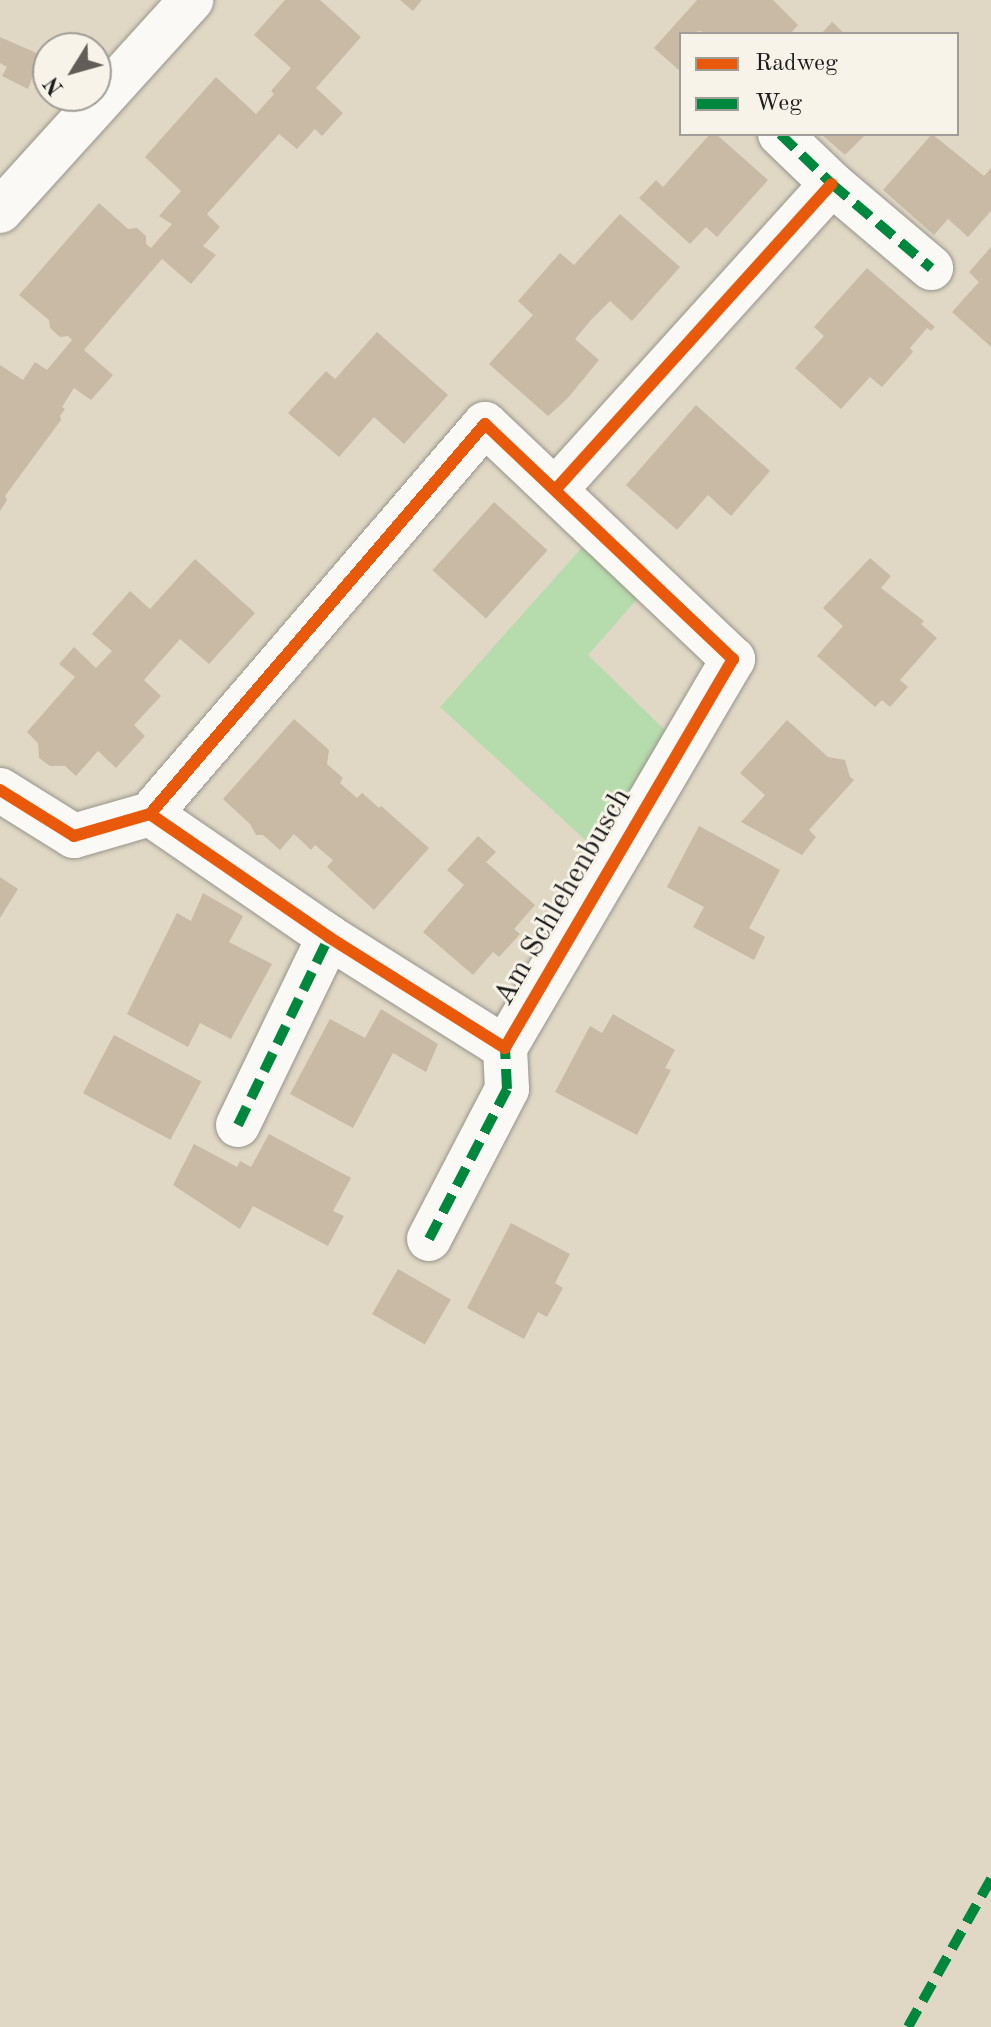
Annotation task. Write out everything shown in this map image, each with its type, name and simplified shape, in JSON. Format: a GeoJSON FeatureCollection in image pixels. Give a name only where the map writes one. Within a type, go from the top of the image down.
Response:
{"type":"FeatureCollection","features":[{"type":"Feature","properties":{"kind":"street"},"geometry":{"type":"LineString","coordinates":[[0,211],[191,0]]}},
{"type":"Feature","properties":{"kind":"street"},"geometry":{"type":"LineString","coordinates":[[782,136],[832,184],[931,268]]}},
{"type":"Feature","properties":{"kind":"street"},"geometry":{"type":"LineString","coordinates":[[556,489],[832,184]]}},
{"type":"Feature","properties":{"kind":"street","name":"Am Schlehenbusch"},"geometry":{"type":"LineString","coordinates":[[429,1239],[507,1089],[505,1048],[733,659],[485,424],[150,814],[329,937],[505,1048]]}},
{"type":"Feature","properties":{"kind":"street"},"geometry":{"type":"LineString","coordinates":[[0,790],[74,836],[150,814]]}},
{"type":"Feature","properties":{"kind":"street"},"geometry":{"type":"LineString","coordinates":[[238,1125],[329,937]]}},
{"type":"Feature","properties":{"kind":"green space"},"geometry":{"type":"Polygon","coordinates":[[[585,544],[640,596],[588,655],[671,736],[604,857],[440,707],[585,544]]]}},
{"type":"Feature","properties":{"kind":"building"},"geometry":{"type":"Polygon","coordinates":[[[285,0],[320,0],[361,37],[316,88],[343,113],[322,136],[315,129],[297,149],[279,134],[207,214],[220,227],[203,246],[216,255],[191,284],[162,259],[123,304],[84,350],[113,375],[91,400],[74,388],[62,407],[65,409],[61,420],[5,496],[7,500],[0,511],[0,365],[23,380],[35,362],[47,370],[72,340],[68,336],[60,337],[50,328],[49,320],[19,295],[99,203],[128,229],[137,228],[146,236],[146,244],[151,248],[172,224],[159,216],[181,191],[145,157],[216,77],[256,114],[274,94],[271,91],[291,68],[254,35],[285,0]]]}},
{"type":"Feature","properties":{"kind":"building"},"geometry":{"type":"Polygon","coordinates":[[[400,0],[422,0],[413,11],[400,0]]]}},
{"type":"Feature","properties":{"kind":"building"},"geometry":{"type":"Polygon","coordinates":[[[697,0],[773,0],[798,25],[792,32],[679,32],[679,70],[654,48],[697,0]]]}},
{"type":"Feature","properties":{"kind":"building"},"geometry":{"type":"Polygon","coordinates":[[[832,22],[843,32],[823,32],[832,22]]]}},
{"type":"Feature","properties":{"kind":"building"},"geometry":{"type":"Polygon","coordinates":[[[0,37],[32,51],[32,78],[28,89],[2,76],[7,67],[0,63],[0,37]]]}},
{"type":"Feature","properties":{"kind":"building"},"geometry":{"type":"Polygon","coordinates":[[[708,136],[718,136],[768,180],[717,237],[706,227],[690,244],[639,198],[656,180],[663,187],[708,136]]]}},
{"type":"Feature","properties":{"kind":"building"},"geometry":{"type":"Polygon","coordinates":[[[823,136],[864,136],[845,155],[823,136]]]}},
{"type":"Feature","properties":{"kind":"building"},"geometry":{"type":"Polygon","coordinates":[[[930,136],[934,136],[984,176],[991,168],[991,211],[968,237],[948,219],[934,235],[883,190],[930,136]]]}},
{"type":"Feature","properties":{"kind":"building"},"geometry":{"type":"Polygon","coordinates":[[[620,214],[680,267],[632,321],[610,301],[591,320],[575,339],[599,360],[567,399],[548,416],[489,364],[533,315],[518,301],[560,253],[574,265],[620,214]]]}},
{"type":"Feature","properties":{"kind":"building"},"geometry":{"type":"Polygon","coordinates":[[[991,247],[991,347],[952,312],[979,282],[969,272],[991,247]]]}},
{"type":"Feature","properties":{"kind":"building"},"geometry":{"type":"Polygon","coordinates":[[[867,268],[935,327],[931,331],[927,328],[910,348],[913,352],[882,387],[870,377],[841,409],[795,368],[824,336],[814,327],[867,268]]]}},
{"type":"Feature","properties":{"kind":"building"},"geometry":{"type":"Polygon","coordinates":[[[377,332],[448,395],[404,444],[374,417],[339,457],[288,413],[326,371],[335,379],[377,332]]]}},
{"type":"Feature","properties":{"kind":"building"},"geometry":{"type":"Polygon","coordinates":[[[696,405],[770,471],[731,516],[708,495],[677,530],[626,485],[696,405]]]}},
{"type":"Feature","properties":{"kind":"building"},"geometry":{"type":"Polygon","coordinates":[[[494,502],[548,550],[486,619],[432,570],[494,502]]]}},
{"type":"Feature","properties":{"kind":"building"},"geometry":{"type":"Polygon","coordinates":[[[870,558],[891,576],[881,588],[924,621],[921,624],[937,638],[900,680],[908,687],[890,707],[882,700],[875,707],[817,656],[843,626],[823,608],[870,558]]]}},
{"type":"Feature","properties":{"kind":"building"},"geometry":{"type":"Polygon","coordinates":[[[195,559],[255,613],[209,664],[180,639],[144,680],[161,696],[134,725],[145,736],[116,768],[98,751],[76,776],[65,766],[50,766],[39,758],[38,743],[27,732],[75,677],[59,664],[74,647],[96,668],[112,651],[92,634],[130,591],[150,609],[195,559]]]}},
{"type":"Feature","properties":{"kind":"building"},"geometry":{"type":"Polygon","coordinates":[[[294,719],[329,750],[327,764],[343,778],[340,783],[357,798],[362,793],[379,808],[381,806],[429,848],[374,910],[327,867],[333,860],[315,845],[311,850],[294,834],[280,850],[263,835],[256,835],[250,824],[223,799],[294,719]]]}},
{"type":"Feature","properties":{"kind":"building"},"geometry":{"type":"Polygon","coordinates":[[[787,720],[828,757],[845,760],[850,777],[854,780],[809,830],[816,837],[802,855],[741,822],[765,795],[740,773],[787,720]]]}},
{"type":"Feature","properties":{"kind":"building"},"geometry":{"type":"Polygon","coordinates":[[[699,826],[780,870],[749,928],[765,937],[754,960],[693,927],[704,907],[667,887],[699,826]]]}},
{"type":"Feature","properties":{"kind":"building"},"geometry":{"type":"Polygon","coordinates":[[[478,836],[496,852],[486,862],[535,905],[514,929],[520,934],[499,957],[493,952],[473,975],[423,932],[464,885],[447,870],[478,836]]]}},
{"type":"Feature","properties":{"kind":"building"},"geometry":{"type":"Polygon","coordinates":[[[0,877],[18,889],[0,918],[0,877]]]}},
{"type":"Feature","properties":{"kind":"building"},"geometry":{"type":"Polygon","coordinates":[[[203,893],[243,916],[229,942],[272,964],[231,1039],[200,1023],[188,1047],[127,1014],[177,913],[191,921],[203,893]]]}},
{"type":"Feature","properties":{"kind":"building"},"geometry":{"type":"Polygon","coordinates":[[[381,1009],[438,1044],[426,1072],[393,1053],[353,1128],[290,1094],[330,1019],[365,1038],[381,1009]]]}},
{"type":"Feature","properties":{"kind":"building"},"geometry":{"type":"Polygon","coordinates":[[[613,1014],[675,1050],[665,1068],[671,1070],[637,1135],[555,1092],[590,1026],[602,1033],[613,1014]]]}},
{"type":"Feature","properties":{"kind":"building"},"geometry":{"type":"Polygon","coordinates":[[[114,1035],[201,1081],[170,1140],[83,1093],[114,1035]]]}},
{"type":"Feature","properties":{"kind":"building"},"geometry":{"type":"Polygon","coordinates":[[[269,1134],[351,1178],[333,1211],[344,1216],[328,1246],[253,1206],[240,1229],[173,1185],[194,1144],[237,1167],[240,1161],[251,1167],[269,1134]]]}},
{"type":"Feature","properties":{"kind":"building"},"geometry":{"type":"Polygon","coordinates":[[[511,1223],[570,1254],[555,1283],[563,1288],[547,1317],[538,1312],[524,1339],[467,1308],[511,1223]]]}},
{"type":"Feature","properties":{"kind":"building"},"geometry":{"type":"Polygon","coordinates":[[[398,1269],[451,1300],[425,1345],[372,1314],[398,1269]]]}},
{"type":"Feature","properties":{"kind":"marked path"},"geometry":{"type":"LineString","coordinates":[[782,136],[832,184],[931,268]]}},
{"type":"Feature","properties":{"kind":"marked path"},"geometry":{"type":"LineString","coordinates":[[238,1125],[329,937]]}},
{"type":"Feature","properties":{"kind":"marked path"},"geometry":{"type":"LineString","coordinates":[[429,1239],[507,1089],[505,1048]]}},
{"type":"Feature","properties":{"kind":"marked path"},"geometry":{"type":"LineString","coordinates":[[908,2027],[991,1879]]}},
{"type":"Feature","properties":{"kind":"cycle path"},"geometry":{"type":"LineString","coordinates":[[556,489],[832,184]]}},
{"type":"Feature","properties":{"kind":"cycle path"},"geometry":{"type":"LineString","coordinates":[[0,790],[74,836],[150,814],[485,424],[733,659],[505,1048],[329,937],[150,814]]}}]}
